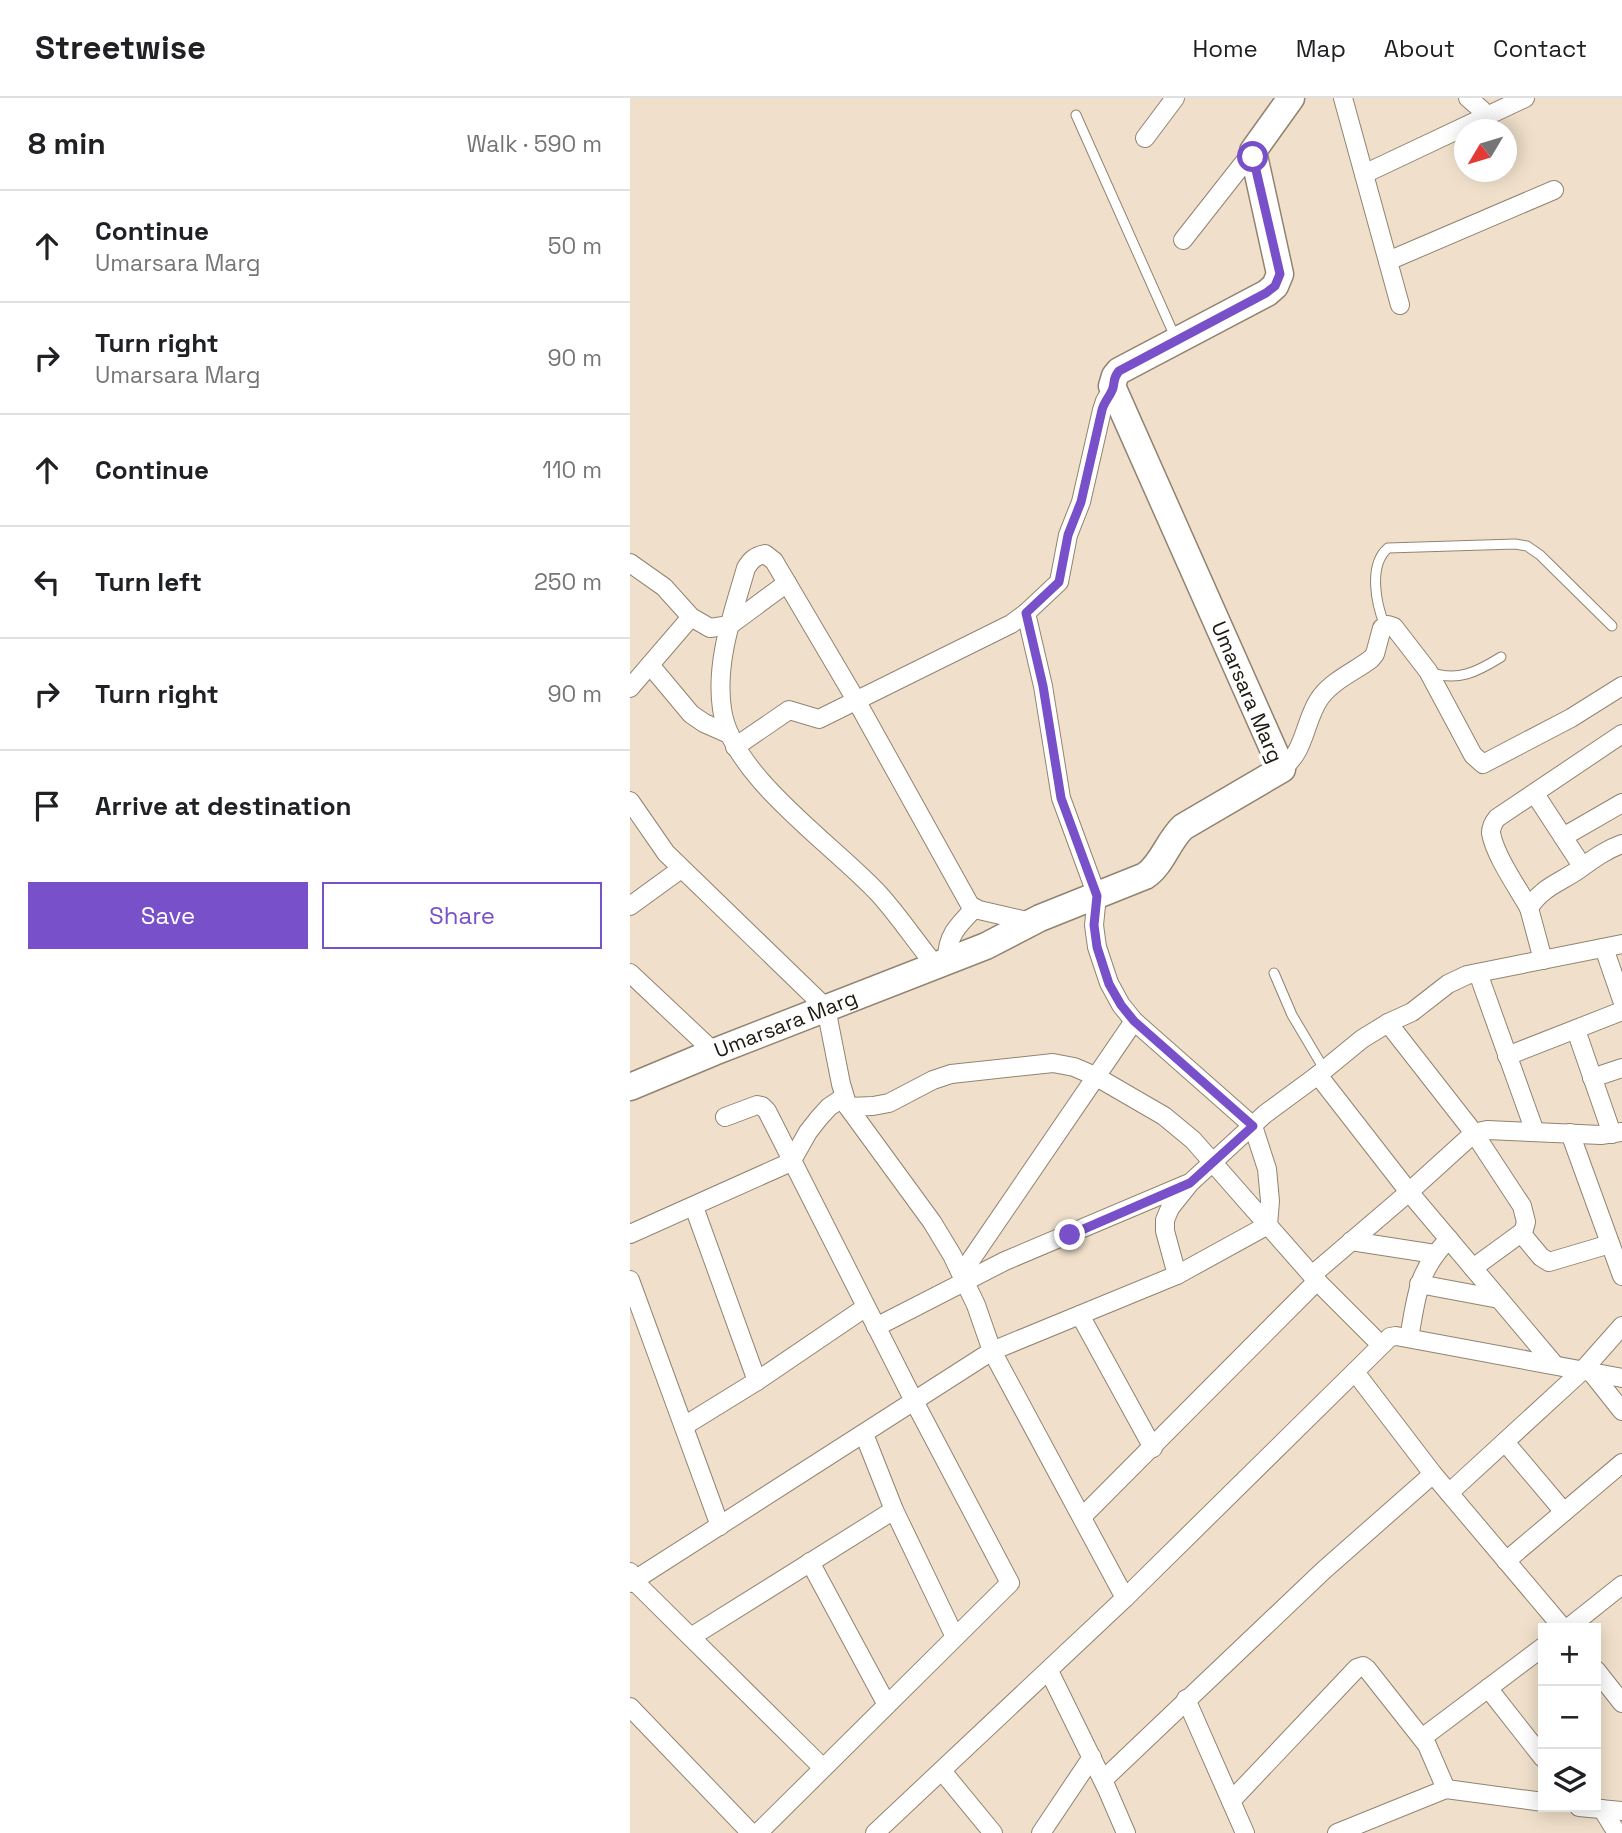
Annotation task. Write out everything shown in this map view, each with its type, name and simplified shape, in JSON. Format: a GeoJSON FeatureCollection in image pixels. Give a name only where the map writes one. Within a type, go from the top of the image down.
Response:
{"type":"FeatureCollection","features":[{"type":"Feature","properties":{"kind":"street"},"geometry":{"type":"LineString","coordinates":[[1145,138],[1175,98]]}},
{"type":"Feature","properties":{"kind":"street"},"geometry":{"type":"LineString","coordinates":[[1184,240],[1291,98]]}},
{"type":"Feature","properties":{"kind":"street"},"geometry":{"type":"LineString","coordinates":[[1343,98],[1400,305]]}},
{"type":"Feature","properties":{"kind":"street"},"geometry":{"type":"LineString","coordinates":[[1364,174],[1525,98]]}},
{"type":"Feature","properties":{"kind":"street"},"geometry":{"type":"LineString","coordinates":[[732,741],[789,710],[819,719],[981,640],[1026,613],[1059,582],[1068,535],[1081,502],[1104,401],[1113,388],[1113,380],[1119,371],[1272,290],[1279,280],[1280,274],[1253,151]]}},
{"type":"Feature","properties":{"kind":"street"},"geometry":{"type":"LineString","coordinates":[[1388,261],[1554,190]]}},
{"type":"Feature","properties":{"kind":"street","name":"Umarsara Marg"},"geometry":{"type":"LineString","coordinates":[[630,1087],[997,941],[1031,922],[1150,873],[1183,827],[1282,769],[1113,388]]}},
{"type":"Feature","properties":{"kind":"street"},"geometry":{"type":"LineString","coordinates":[[974,909],[949,938],[941,963],[879,894],[758,778],[732,741],[722,713],[720,680],[730,625],[746,568],[752,559],[765,554],[787,583],[974,909],[1031,922]]}},
{"type":"Feature","properties":{"kind":"street"},"geometry":{"type":"LineString","coordinates":[[630,563],[664,587],[691,617],[710,628],[730,625],[787,583]]}},
{"type":"Feature","properties":{"kind":"street"},"geometry":{"type":"LineString","coordinates":[[1026,613],[1043,686],[1061,798],[1097,896],[1094,925],[1097,947],[1109,984],[1134,1021],[1253,1126],[1266,1170],[1270,1201],[1268,1225]]}},
{"type":"Feature","properties":{"kind":"street"},"geometry":{"type":"LineString","coordinates":[[630,688],[691,617]]}},
{"type":"Feature","properties":{"kind":"street"},"geometry":{"type":"LineString","coordinates":[[1282,769],[1295,757],[1317,702],[1329,688],[1371,659],[1385,626],[1394,627],[1428,671],[1473,755],[1483,764],[1571,718],[1622,686]]}},
{"type":"Feature","properties":{"kind":"street"},"geometry":{"type":"LineString","coordinates":[[650,665],[691,714],[732,741]]}},
{"type":"Feature","properties":{"kind":"street"},"geometry":{"type":"LineString","coordinates":[[1544,960],[1530,908],[1496,848],[1492,825],[1497,818],[1622,734]]}},
{"type":"Feature","properties":{"kind":"street"},"geometry":{"type":"LineString","coordinates":[[1535,794],[1582,866]]}},
{"type":"Feature","properties":{"kind":"street"},"geometry":{"type":"LineString","coordinates":[[630,801],[666,853],[681,869],[826,1008],[846,1102],[932,1222],[976,1305],[992,1350],[1125,1598]]}},
{"type":"Feature","properties":{"kind":"street"},"geometry":{"type":"LineString","coordinates":[[1563,837],[1622,803]]}},
{"type":"Feature","properties":{"kind":"street"},"geometry":{"type":"LineString","coordinates":[[1530,908],[1544,889],[1622,844]]}},
{"type":"Feature","properties":{"kind":"street"},"geometry":{"type":"LineString","coordinates":[[630,906],[681,869]]}},
{"type":"Feature","properties":{"kind":"street"},"geometry":{"type":"LineString","coordinates":[[1177,1275],[1165,1231],[1165,1220],[1170,1208],[1190,1183],[1265,1114],[1362,1039],[1412,1012],[1448,984],[1478,973],[1622,944]]}},
{"type":"Feature","properties":{"kind":"street"},"geometry":{"type":"LineString","coordinates":[[1604,948],[1622,1000]]}},
{"type":"Feature","properties":{"kind":"street"},"geometry":{"type":"LineString","coordinates":[[630,972],[714,1052]]}},
{"type":"Feature","properties":{"kind":"street"},"geometry":{"type":"LineString","coordinates":[[1478,973],[1535,1132]]}},
{"type":"Feature","properties":{"kind":"street"},"geometry":{"type":"LineString","coordinates":[[1507,1056],[1622,1011]]}},
{"type":"Feature","properties":{"kind":"street"},"geometry":{"type":"LineString","coordinates":[[962,1276],[1134,1021]]}},
{"type":"Feature","properties":{"kind":"street"},"geometry":{"type":"LineString","coordinates":[[1388,1023],[1474,1133],[1522,1206],[1526,1222],[1523,1233],[1473,1268]]}},
{"type":"Feature","properties":{"kind":"street"},"geometry":{"type":"LineString","coordinates":[[1082,1517],[1153,1448],[1351,1241],[1474,1133],[1487,1130],[1617,1133],[1592,1078],[1576,1030]]}},
{"type":"Feature","properties":{"kind":"street"},"geometry":{"type":"LineString","coordinates":[[630,1234],[792,1162],[807,1132],[829,1107],[846,1102],[873,1106],[889,1103],[933,1080],[951,1074],[1053,1063],[1074,1067],[1095,1076],[1164,1116],[1193,1140],[1314,1278],[1381,1345]]}},
{"type":"Feature","properties":{"kind":"street"},"geometry":{"type":"LineString","coordinates":[[1592,1078],[1622,1068]]}},
{"type":"Feature","properties":{"kind":"street"},"geometry":{"type":"LineString","coordinates":[[1321,1072],[1409,1192],[1554,1364]]}},
{"type":"Feature","properties":{"kind":"street"},"geometry":{"type":"LineString","coordinates":[[725,1117],[757,1105],[767,1111],[1010,1583],[758,1833]]}},
{"type":"Feature","properties":{"kind":"street"},"geometry":{"type":"LineString","coordinates":[[1570,1133],[1622,1276]]}},
{"type":"Feature","properties":{"kind":"street"},"geometry":{"type":"LineString","coordinates":[[876,1327],[962,1276],[1190,1183]]}},
{"type":"Feature","properties":{"kind":"street"},"geometry":{"type":"LineString","coordinates":[[694,1207],[757,1381]]}},
{"type":"Feature","properties":{"kind":"street"},"geometry":{"type":"LineString","coordinates":[[823,1768],[631,1578],[720,1526],[992,1350],[1177,1275],[1268,1225]]}},
{"type":"Feature","properties":{"kind":"street"},"geometry":{"type":"LineString","coordinates":[[1523,1233],[1541,1257],[1549,1262],[1610,1244]]}},
{"type":"Feature","properties":{"kind":"street"},"geometry":{"type":"LineString","coordinates":[[1409,1338],[1424,1271],[1434,1254],[1449,1239]]}},
{"type":"Feature","properties":{"kind":"street"},"geometry":{"type":"LineString","coordinates":[[1351,1241],[1434,1254]]}},
{"type":"Feature","properties":{"kind":"street"},"geometry":{"type":"LineString","coordinates":[[630,1280],[636,1313],[684,1426],[720,1526]]}},
{"type":"Feature","properties":{"kind":"street"},"geometry":{"type":"LineString","coordinates":[[1419,1284],[1499,1299]]}},
{"type":"Feature","properties":{"kind":"street"},"geometry":{"type":"LineString","coordinates":[[684,1426],[757,1381],[866,1307]]}},
{"type":"Feature","properties":{"kind":"street"},"geometry":{"type":"LineString","coordinates":[[1080,1315],[1153,1448]]}},
{"type":"Feature","properties":{"kind":"street"},"geometry":{"type":"LineString","coordinates":[[1449,1493],[1587,1371],[1622,1326]]}},
{"type":"Feature","properties":{"kind":"street"},"geometry":{"type":"LineString","coordinates":[[875,1833],[1125,1598],[1381,1345],[1396,1336],[1622,1378]]}},
{"type":"Feature","properties":{"kind":"street"},"geometry":{"type":"LineString","coordinates":[[1587,1371],[1622,1411]]}},
{"type":"Feature","properties":{"kind":"street"},"geometry":{"type":"LineString","coordinates":[[1355,1372],[1433,1474],[1561,1623]]}},
{"type":"Feature","properties":{"kind":"street"},"geometry":{"type":"LineString","coordinates":[[864,1434],[894,1510],[955,1637]]}},
{"type":"Feature","properties":{"kind":"street"},"geometry":{"type":"LineString","coordinates":[[1505,1442],[1564,1513]]}},
{"type":"Feature","properties":{"kind":"street"},"geometry":{"type":"LineString","coordinates":[[1506,1561],[1622,1463]]}},
{"type":"Feature","properties":{"kind":"street"},"geometry":{"type":"LineString","coordinates":[[1103,1780],[1324,1570],[1433,1474]]}},
{"type":"Feature","properties":{"kind":"street"},"geometry":{"type":"LineString","coordinates":[[691,1637],[894,1510]]}},
{"type":"Feature","properties":{"kind":"street"},"geometry":{"type":"LineString","coordinates":[[810,1562],[887,1705]]}},
{"type":"Feature","properties":{"kind":"street"},"geometry":{"type":"LineString","coordinates":[[1572,1623],[1622,1586]]}},
{"type":"Feature","properties":{"kind":"street"},"geometry":{"type":"LineString","coordinates":[[1422,1738],[1538,1651]]}},
{"type":"Feature","properties":{"kind":"street"},"geometry":{"type":"LineString","coordinates":[[1231,1801],[1359,1667],[1367,1668],[1422,1738],[1434,1756],[1446,1789]]}},
{"type":"Feature","properties":{"kind":"street"},"geometry":{"type":"LineString","coordinates":[[1049,1671],[1126,1833]]}},
{"type":"Feature","properties":{"kind":"street"},"geometry":{"type":"LineString","coordinates":[[1601,1676],[1622,1703]]}},
{"type":"Feature","properties":{"kind":"street"},"geometry":{"type":"LineString","coordinates":[[1488,1688],[1538,1752]]}},
{"type":"Feature","properties":{"kind":"street"},"geometry":{"type":"LineString","coordinates":[[1186,1699],[1245,1833]]}},
{"type":"Feature","properties":{"kind":"street"},"geometry":{"type":"LineString","coordinates":[[630,1707],[751,1833]]}},
{"type":"Feature","properties":{"kind":"street"},"geometry":{"type":"LineString","coordinates":[[1041,1833],[1092,1757]]}},
{"type":"Feature","properties":{"kind":"street"},"geometry":{"type":"LineString","coordinates":[[942,1770],[993,1833]]}},
{"type":"Feature","properties":{"kind":"street"},"geometry":{"type":"LineString","coordinates":[[1337,1833],[1446,1789],[1538,1801]]}},
{"type":"Feature","properties":{"kind":"street"},"geometry":{"type":"LineString","coordinates":[[1602,1809],[1622,1811]]}},
{"type":"Feature","properties":{"kind":"street"},"geometry":{"type":"LineString","coordinates":[[1602,1809],[1617,1833]]}},
{"type":"Feature","properties":{"kind":"lane"},"geometry":{"type":"LineString","coordinates":[[1076,115],[1177,340]]}},
{"type":"Feature","properties":{"kind":"lane"},"geometry":{"type":"LineString","coordinates":[[1385,626],[1378,607],[1376,586],[1379,559],[1388,548],[1515,544],[1527,546],[1540,555],[1612,626]]}},
{"type":"Feature","properties":{"kind":"lane"},"geometry":{"type":"LineString","coordinates":[[1428,671],[1443,677],[1467,675],[1501,657]]}},
{"type":"Feature","properties":{"kind":"lane"},"geometry":{"type":"LineString","coordinates":[[1274,973],[1321,1072]]}},
{"type":"Feature","properties":{"kind":"route"},"geometry":{"type":"LineString","coordinates":[[1070,1235],[1190,1183],[1253,1126],[1134,1021],[1109,984],[1097,947],[1094,925],[1097,896],[1061,798],[1043,686],[1026,613],[1059,582],[1068,535],[1081,502],[1104,401],[1113,388],[1115,376],[1119,371],[1272,290],[1279,280],[1280,274],[1253,157]]}}]}
